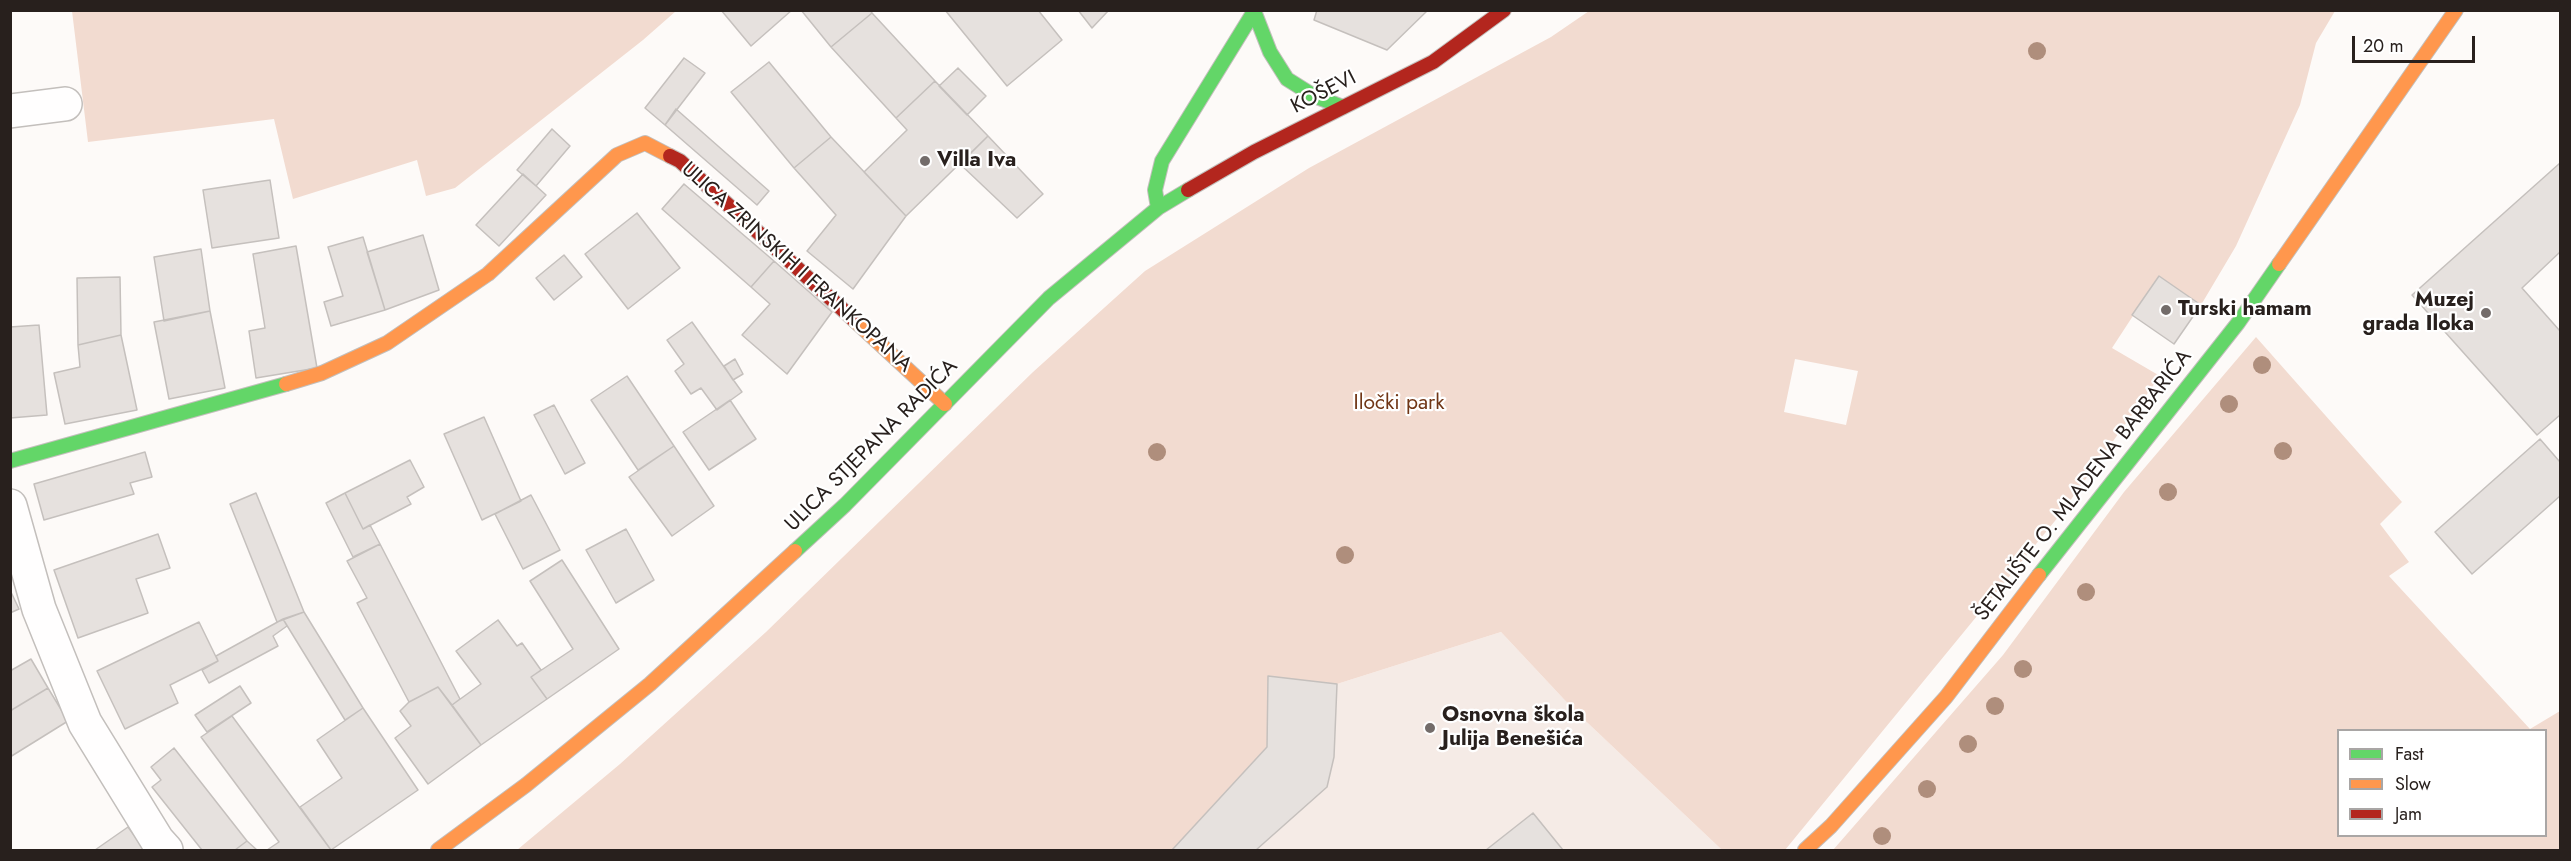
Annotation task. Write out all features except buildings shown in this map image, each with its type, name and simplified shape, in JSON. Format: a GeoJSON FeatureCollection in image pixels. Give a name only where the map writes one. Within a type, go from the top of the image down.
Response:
{"type":"FeatureCollection","features":[{"type":"Feature","properties":{"kind":"street","name":"KOŠEVI"},"geometry":{"type":"LineString","coordinates":[[1158,208],[1254,152],[1433,62],[1504,10]]}},
{"type":"Feature","properties":{"kind":"street","name":"ŠETALIŠTE O. MLADENA BARBARIĆA"},"geometry":{"type":"LineString","coordinates":[[1805,850],[1831,826],[1946,697],[2088,510],[2238,324],[2456,10]]}},
{"type":"Feature","properties":{"kind":"street"},"geometry":{"type":"LineString","coordinates":[[1254,11],[1270,52],[1287,79],[1314,96],[1343,107]]}},
{"type":"Feature","properties":{"kind":"street"},"geometry":{"type":"LineString","coordinates":[[1158,208],[1155,190],[1162,160],[1254,11]]}},
{"type":"Feature","properties":{"kind":"street"},"geometry":{"type":"LineString","coordinates":[[10,111],[65,104]]}},
{"type":"Feature","properties":{"kind":"street","name":"ULICA ZRINSKIH I FRANKOPANA"},"geometry":{"type":"LineString","coordinates":[[10,460],[257,394],[322,373],[387,343],[488,274],[617,154],[645,143],[680,160],[945,404]]}},
{"type":"Feature","properties":{"kind":"street","name":"ULICA STJEPANA RADIĆA"},"geometry":{"type":"LineString","coordinates":[[438,850],[526,785],[650,684],[845,505],[1049,298],[1158,208]]}},
{"type":"Feature","properties":{"kind":"street"},"geometry":{"type":"LineString","coordinates":[[10,506],[39,609],[84,723],[157,840],[166,850]]}},
{"type":"Feature","properties":{"kind":"shaded area","name":"Osnovna škola Julija Benešića"},"geometry":{"type":"Polygon","coordinates":[[[1501,632],[1574,710],[1722,850],[1172,850],[1267,747],[1268,676],[1337,684],[1501,632]]]}},
{"type":"Feature","properties":{"kind":"green space"},"geometry":{"type":"Polygon","coordinates":[[[72,10],[676,11],[643,40],[455,188],[426,196],[417,160],[293,199],[274,119],[88,142],[72,10]]]}},
{"type":"Feature","properties":{"kind":"green space","name":"Iločki park"},"geometry":{"type":"Polygon","coordinates":[[[1589,11],[2335,11],[2316,43],[2300,105],[2236,246],[2201,305],[2159,276],[2112,348],[2160,376],[2059,516],[1785,850],[1722,850],[1574,710],[1501,632],[1337,684],[1268,676],[1267,747],[1172,850],[517,850],[620,764],[766,632],[1033,372],[1145,271],[1309,168],[1551,37],[1589,11]],[[1795,359],[1784,412],[1846,425],[1858,371],[1795,359]]]}},
{"type":"Feature","properties":{"kind":"green space"},"geometry":{"type":"Polygon","coordinates":[[[2256,337],[2402,502],[2380,524],[2409,562],[2389,576],[2530,729],[2560,711],[2560,850],[1833,850],[2003,655],[2124,492],[2256,337]]]}},
{"type":"Feature","properties":{"kind":"traffic: fast"},"geometry":{"type":"LineString","coordinates":[[1158,208],[1155,190],[1162,161],[1255,10]]}},
{"type":"Feature","properties":{"kind":"traffic: fast"},"geometry":{"type":"LineString","coordinates":[[1254,11],[1270,52],[1287,79],[1314,96],[1343,107]]}},
{"type":"Feature","properties":{"kind":"traffic: fast"},"geometry":{"type":"LineString","coordinates":[[795,551],[845,505],[1049,298],[1158,208],[1188,190]]}},
{"type":"Feature","properties":{"kind":"traffic: fast"},"geometry":{"type":"LineString","coordinates":[[2039,575],[2238,323],[2279,264]]}},
{"type":"Feature","properties":{"kind":"traffic: fast"},"geometry":{"type":"LineString","coordinates":[[10,461],[286,384]]}},
{"type":"Feature","properties":{"kind":"traffic: slow"},"geometry":{"type":"LineString","coordinates":[[2279,264],[2456,10]]}},
{"type":"Feature","properties":{"kind":"traffic: slow"},"geometry":{"type":"LineString","coordinates":[[286,384],[322,373],[387,343],[488,274],[617,155],[645,143],[670,156]]}},
{"type":"Feature","properties":{"kind":"traffic: slow"},"geometry":{"type":"LineString","coordinates":[[853,319],[945,404]]}},
{"type":"Feature","properties":{"kind":"traffic: slow"},"geometry":{"type":"LineString","coordinates":[[438,850],[526,785],[650,684],[795,551]]}},
{"type":"Feature","properties":{"kind":"traffic: slow"},"geometry":{"type":"LineString","coordinates":[[1805,850],[1831,826],[1946,697],[2039,575]]}},
{"type":"Feature","properties":{"kind":"traffic: jam"},"geometry":{"type":"LineString","coordinates":[[1188,190],[1254,152],[1433,62],[1504,10]]}},
{"type":"Feature","properties":{"kind":"traffic: jam"},"geometry":{"type":"LineString","coordinates":[[670,156],[680,161],[853,319]]}},
{"type":"Feature","properties":{"kind":"place","name":"Villa Iva"},"geometry":{"type":"Point","coordinates":[925,161]}},
{"type":"Feature","properties":{"kind":"place","name":"Turski hamam"},"geometry":{"type":"Point","coordinates":[2166,310]}},
{"type":"Feature","properties":{"kind":"place","name":"Muzej grada Iloka"},"geometry":{"type":"Point","coordinates":[2486,313]}},
{"type":"Feature","properties":{"kind":"place","name":"Osnovna škola Julija Benešića"},"geometry":{"type":"Point","coordinates":[1430,728]}}]}
